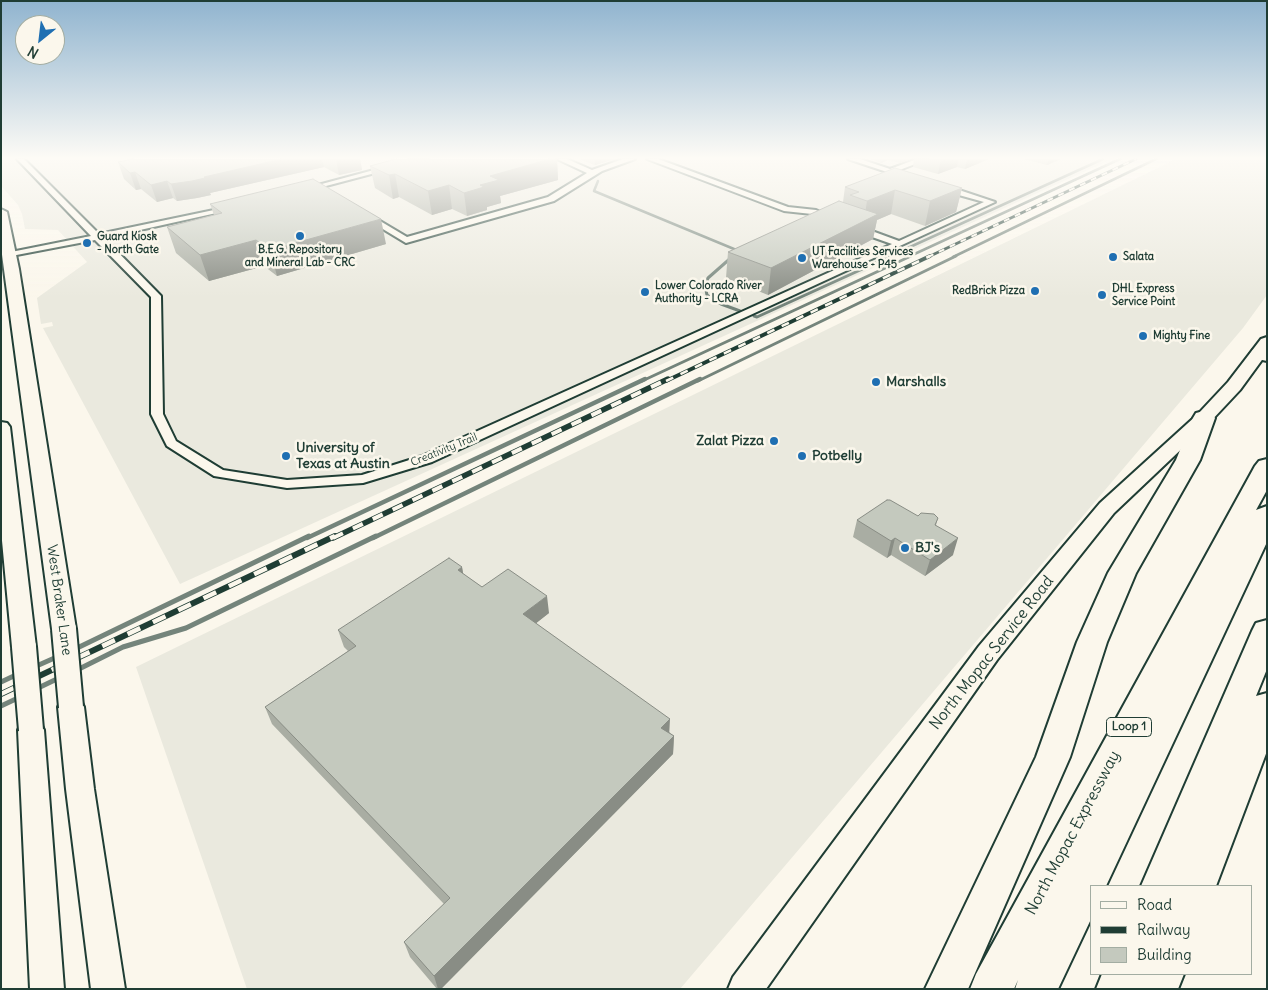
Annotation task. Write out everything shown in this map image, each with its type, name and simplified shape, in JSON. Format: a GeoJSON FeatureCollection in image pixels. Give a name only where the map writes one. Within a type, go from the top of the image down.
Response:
{"type":"FeatureCollection","features":[{"type":"Feature","properties":{"kind":"highway"},"geometry":{"type":"LineString","coordinates":[[946,989],[1052,756],[1092,642],[1122,573],[1188,460],[1204,418]]}},
{"type":"Feature","properties":{"kind":"highway","name":"North Mopac Expressway"},"geometry":{"type":"LineString","coordinates":[[991,989],[1267,466]]}},
{"type":"Feature","properties":{"kind":"highway"},"geometry":{"type":"LineString","coordinates":[[1036,989],[1267,514]]}},
{"type":"Feature","properties":{"kind":"highway"},"geometry":{"type":"LineString","coordinates":[[1160,885],[1267,631]]}},
{"type":"Feature","properties":{"kind":"highway"},"geometry":{"type":"LineString","coordinates":[[1197,885],[1267,706]]}},
{"type":"Feature","properties":{"kind":"highway"},"geometry":{"type":"LineString","coordinates":[[1117,989],[1123,975]]}},
{"type":"Feature","properties":{"kind":"highway"},"geometry":{"type":"LineString","coordinates":[[1157,989],[1163,975]]}},
{"type":"Feature","properties":{"kind":"main road","name":"West Braker Lane"},"geometry":{"type":"LineString","coordinates":[[1,212],[6,260],[64,629],[80,789],[108,989]]}},
{"type":"Feature","properties":{"kind":"main road","name":"North Mopac Service Road"},"geometry":{"type":"LineString","coordinates":[[745,989],[988,653],[1107,508],[1204,418],[1264,351]]}},
{"type":"Feature","properties":{"kind":"main road"},"geometry":{"type":"LineString","coordinates":[[1,427],[31,730],[47,989]]}},
{"type":"Feature","properties":{"kind":"street","name":"Creativity Trail"},"geometry":{"type":"LineString","coordinates":[[67,205],[156,296],[157,414],[172,443],[219,473],[287,484],[363,479],[427,459],[984,205]]}},
{"type":"Feature","properties":{"kind":"street"},"geometry":{"type":"LineString","coordinates":[[6,260],[240,205]]}},
{"type":"Feature","properties":{"kind":"street"},"geometry":{"type":"LineString","coordinates":[[363,214],[406,240],[529,205]]}},
{"type":"Feature","properties":{"kind":"street"},"geometry":{"type":"LineString","coordinates":[[777,205],[787,209],[813,212],[839,222]]}},
{"type":"Feature","properties":{"kind":"street"},"geometry":{"type":"LineString","coordinates":[[848,225],[900,244]]}},
{"type":"Feature","properties":{"kind":"shaded area","name":"University of Texas at Austin"},"geometry":{"type":"Polygon","coordinates":[[[18,205],[1011,205],[180,584],[43,328],[53,326],[52,322],[41,324],[37,298],[87,262],[58,230],[25,229],[18,205]]]}},
{"type":"Feature","properties":{"kind":"shaded area"},"geometry":{"type":"Polygon","coordinates":[[[1081,205],[1267,205],[1267,295],[1243,328],[680,989],[247,989],[136,667],[1081,205]]]}},
{"type":"Feature","properties":{"kind":"building"},"geometry":{"type":"Polygon","coordinates":[[[212,205],[358,205],[381,219],[270,250],[256,240],[200,255],[167,227],[222,213],[212,205]]]}},
{"type":"Feature","properties":{"kind":"building"},"geometry":{"type":"Polygon","coordinates":[[[830,205],[852,205],[878,214],[771,268],[728,252],[830,205]]]}},
{"type":"Feature","properties":{"kind":"building"},"geometry":{"type":"Polygon","coordinates":[[[887,500],[918,516],[921,513],[934,514],[938,518],[935,525],[958,538],[930,560],[895,538],[891,541],[857,520],[887,500]]]}},
{"type":"Feature","properties":{"kind":"building"},"geometry":{"type":"Polygon","coordinates":[[[449,558],[462,567],[458,570],[482,587],[508,569],[547,596],[523,614],[670,719],[661,728],[674,736],[434,976],[404,942],[450,898],[265,707],[356,646],[338,630],[449,558]]]}},
{"type":"Feature","properties":{"kind":"waterway"},"geometry":{"type":"LineString","coordinates":[[628,205],[734,249],[736,253],[731,257]]}},
{"type":"Feature","properties":{"kind":"waterway"},"geometry":{"type":"LineString","coordinates":[[888,257],[1002,205]]}},
{"type":"Feature","properties":{"kind":"waterway"},"geometry":{"type":"LineString","coordinates":[[908,257],[1020,205]]}},
{"type":"Feature","properties":{"kind":"waterway"},"geometry":{"type":"LineString","coordinates":[[953,257],[1060,205]]}},
{"type":"Feature","properties":{"kind":"waterway"},"geometry":{"type":"LineString","coordinates":[[733,256],[708,278],[705,286],[707,295],[721,304],[740,311]]}},
{"type":"Feature","properties":{"kind":"waterway"},"geometry":{"type":"LineString","coordinates":[[754,316],[757,317],[891,256]]}},
{"type":"Feature","properties":{"kind":"waterway"},"geometry":{"type":"LineString","coordinates":[[642,381],[911,256]]}},
{"type":"Feature","properties":{"kind":"waterway"},"geometry":{"type":"LineString","coordinates":[[698,381],[956,256]]}},
{"type":"Feature","properties":{"kind":"waterway"},"geometry":{"type":"LineString","coordinates":[[307,538],[645,379]]}},
{"type":"Feature","properties":{"kind":"waterway"},"geometry":{"type":"LineString","coordinates":[[373,538],[700,379]]}},
{"type":"Feature","properties":{"kind":"waterway"},"geometry":{"type":"LineString","coordinates":[[73,650],[309,536]]}},
{"type":"Feature","properties":{"kind":"waterway"},"geometry":{"type":"LineString","coordinates":[[75,671],[123,647],[186,628],[376,536]]}},
{"type":"Feature","properties":{"kind":"waterway"},"geometry":{"type":"LineString","coordinates":[[32,668],[59,656]]}},
{"type":"Feature","properties":{"kind":"waterway"},"geometry":{"type":"LineString","coordinates":[[1,682],[18,674]]}},
{"type":"Feature","properties":{"kind":"waterway"},"geometry":{"type":"LineString","coordinates":[[34,690],[61,677]]}},
{"type":"Feature","properties":{"kind":"waterway"},"geometry":{"type":"LineString","coordinates":[[1,706],[20,697]]}},
{"type":"Feature","properties":{"kind":"railway"},"geometry":{"type":"LineString","coordinates":[[928,257],[1038,205]]}},
{"type":"Feature","properties":{"kind":"railway"},"geometry":{"type":"LineString","coordinates":[[666,381],[930,256]]}},
{"type":"Feature","properties":{"kind":"railway"},"geometry":{"type":"LineString","coordinates":[[333,538],[668,379]]}},
{"type":"Feature","properties":{"kind":"railway"},"geometry":{"type":"LineString","coordinates":[[1,694],[335,536]]}},
{"type":"Feature","properties":{"kind":"place","name":"B.E.G. Repository and Mineral Lab - CRC"},"geometry":{"type":"Point","coordinates":[300,236]}},
{"type":"Feature","properties":{"kind":"place","name":"Guard Kiosk - North Gate"},"geometry":{"type":"Point","coordinates":[87,243]}},
{"type":"Feature","properties":{"kind":"place","name":"Salata"},"geometry":{"type":"Point","coordinates":[1113,257]}},
{"type":"Feature","properties":{"kind":"place","name":"UT Facilities Services Warehouse - P45"},"geometry":{"type":"Point","coordinates":[802,258]}},
{"type":"Feature","properties":{"kind":"place","name":"RedBrick Pizza"},"geometry":{"type":"Point","coordinates":[1035,291]}},
{"type":"Feature","properties":{"kind":"place","name":"Lower Colorado River Authority - LCRA"},"geometry":{"type":"Point","coordinates":[645,292]}},
{"type":"Feature","properties":{"kind":"place","name":"DHL Express Service Point"},"geometry":{"type":"Point","coordinates":[1102,295]}},
{"type":"Feature","properties":{"kind":"place","name":"Mighty Fine"},"geometry":{"type":"Point","coordinates":[1143,336]}},
{"type":"Feature","properties":{"kind":"place","name":"Marshalls"},"geometry":{"type":"Point","coordinates":[876,382]}},
{"type":"Feature","properties":{"kind":"place","name":"Zalat Pizza"},"geometry":{"type":"Point","coordinates":[774,441]}},
{"type":"Feature","properties":{"kind":"place","name":"University of Texas at Austin"},"geometry":{"type":"Point","coordinates":[286,456]}},
{"type":"Feature","properties":{"kind":"place","name":"Potbelly"},"geometry":{"type":"Point","coordinates":[802,456]}},
{"type":"Feature","properties":{"kind":"place","name":"BJ's"},"geometry":{"type":"Point","coordinates":[905,548]}}]}
